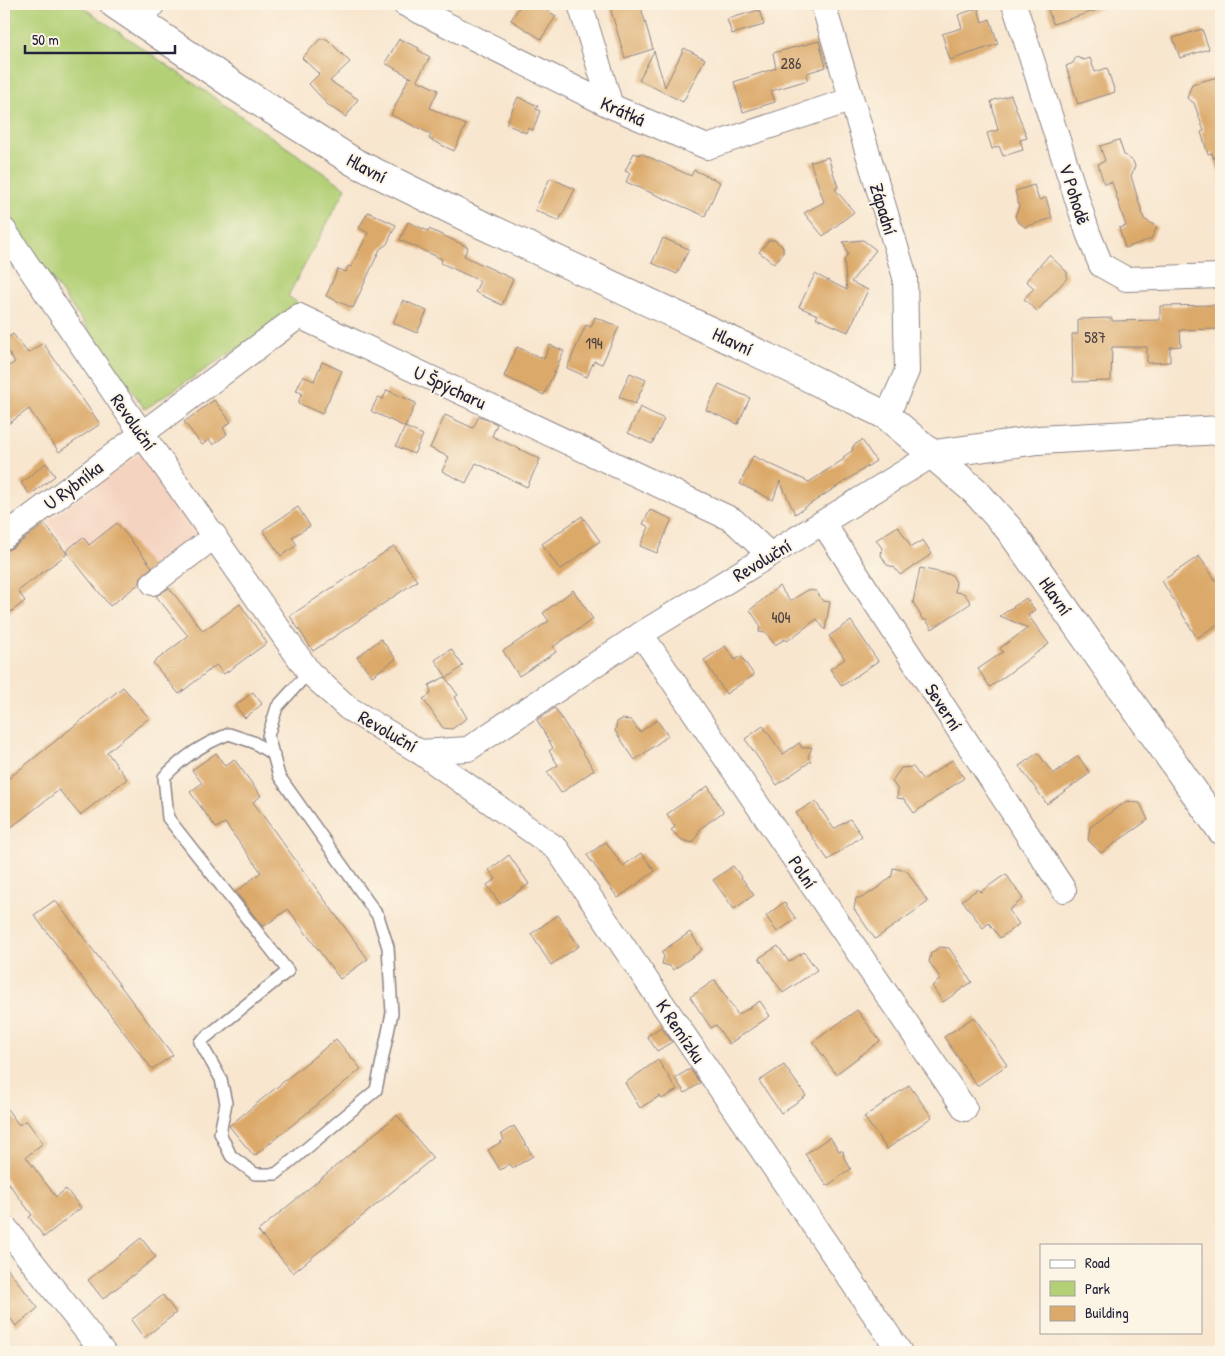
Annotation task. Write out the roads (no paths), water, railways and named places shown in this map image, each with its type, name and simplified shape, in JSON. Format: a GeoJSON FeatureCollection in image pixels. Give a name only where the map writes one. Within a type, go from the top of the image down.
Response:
{"type":"FeatureCollection","features":[{"type":"Feature","properties":{"kind":"street","name":"Hlavní"},"geometry":{"type":"LineString","coordinates":[[114,4],[146,13],[354,162],[483,226],[773,360],[887,416],[934,454],[975,491],[1009,529],[1221,830]]}},
{"type":"Feature","properties":{"kind":"street","name":"Krátká"},"geometry":{"type":"LineString","coordinates":[[405,4],[611,106],[707,147],[850,100]]}},
{"type":"Feature","properties":{"kind":"street"},"geometry":{"type":"LineString","coordinates":[[580,4],[611,106]]}},
{"type":"Feature","properties":{"kind":"street","name":"Západní"},"geometry":{"type":"LineString","coordinates":[[822,4],[904,277],[907,371],[887,416]]}},
{"type":"Feature","properties":{"kind":"street","name":"V Pohodě"},"geometry":{"type":"LineString","coordinates":[[1014,4],[1088,233],[1101,265],[1126,278],[1221,276]]}},
{"type":"Feature","properties":{"kind":"street","name":"Revoluční"},"geometry":{"type":"LineString","coordinates":[[4,230],[142,434],[309,672],[348,708],[420,752],[468,749],[641,634],[770,554],[823,524],[934,454]]}},
{"type":"Feature","properties":{"kind":"street","name":"U Špýcharu"},"geometry":{"type":"LineString","coordinates":[[142,434],[299,316],[733,520],[770,554]]}},
{"type":"Feature","properties":{"kind":"street"},"geometry":{"type":"LineString","coordinates":[[934,454],[1038,440],[1221,430]]}},
{"type":"Feature","properties":{"kind":"street","name":"U Rybníka"},"geometry":{"type":"LineString","coordinates":[[4,537],[142,434]]}},
{"type":"Feature","properties":{"kind":"street","name":"Severní"},"geometry":{"type":"LineString","coordinates":[[823,524],[1064,890]]}},
{"type":"Feature","properties":{"kind":"street"},"geometry":{"type":"LineString","coordinates":[[153,583],[215,536]]}},
{"type":"Feature","properties":{"kind":"street","name":"Polní"},"geometry":{"type":"LineString","coordinates":[[641,634],[965,1110]]}},
{"type":"Feature","properties":{"kind":"street","name":"K Remízku"},"geometry":{"type":"LineString","coordinates":[[420,752],[557,849],[900,1352]]}},
{"type":"Feature","properties":{"kind":"street"},"geometry":{"type":"LineString","coordinates":[[4,1226],[103,1352]]}},
{"type":"Feature","properties":{"kind":"lane"},"geometry":{"type":"LineString","coordinates":[[274,755],[252,742],[229,734],[204,743],[183,758],[164,777],[168,818],[288,971],[200,1042],[221,1079],[226,1103],[220,1133],[232,1156],[255,1174],[276,1174],[376,1090],[392,1013],[388,947],[378,916],[279,776],[274,755],[268,736],[277,707],[309,672]]}}]}
